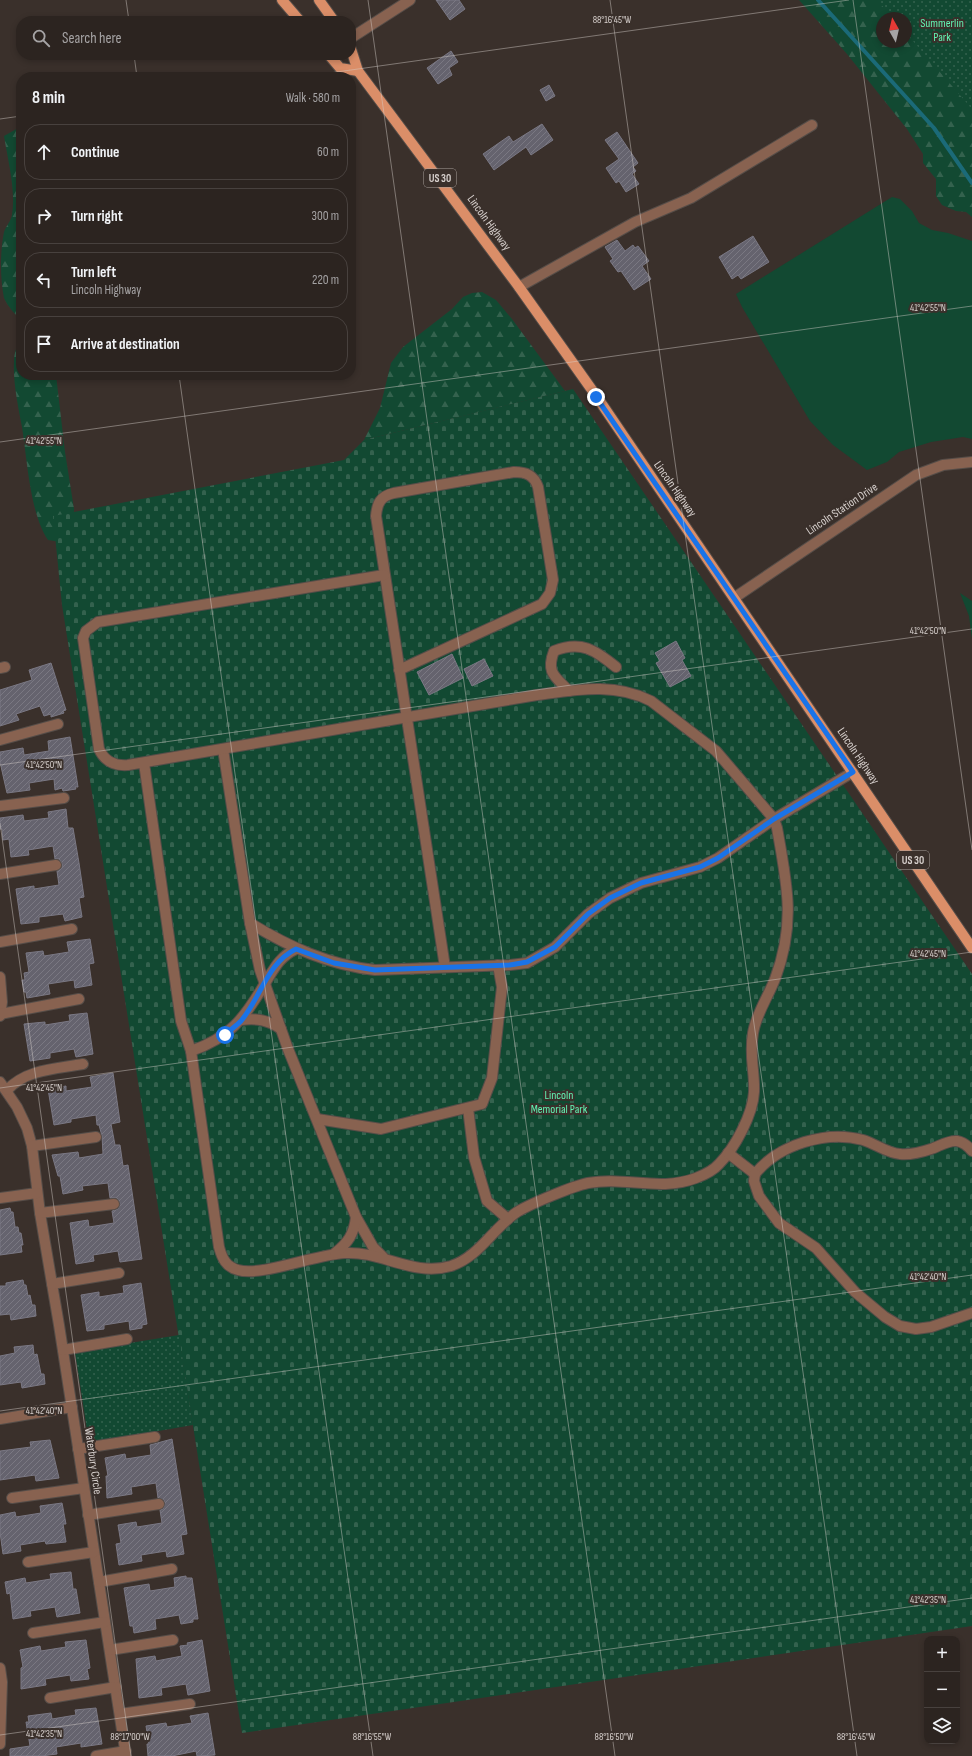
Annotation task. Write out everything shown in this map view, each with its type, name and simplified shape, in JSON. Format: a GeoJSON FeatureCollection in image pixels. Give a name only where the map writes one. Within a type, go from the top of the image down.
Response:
{"type":"FeatureCollection","features":[{"type":"Feature","properties":{"kind":"main road"},"geometry":{"type":"LineString","coordinates":[[282,0],[296,16]]}},
{"type":"Feature","properties":{"kind":"main road"},"geometry":{"type":"LineString","coordinates":[[319,0],[330,16]]}},
{"type":"Feature","properties":{"kind":"main road"},"geometry":{"type":"LineString","coordinates":[[333,60],[340,68],[358,71]]}},
{"type":"Feature","properties":{"kind":"main road","name":"Lincoln Highway"},"geometry":{"type":"LineString","coordinates":[[354,60],[358,71],[519,287],[734,598],[972,948]]}},
{"type":"Feature","properties":{"kind":"street"},"geometry":{"type":"LineString","coordinates":[[356,35],[410,0]]}},
{"type":"Feature","properties":{"kind":"street"},"geometry":{"type":"LineString","coordinates":[[519,287],[635,222],[691,198],[812,125]]}},
{"type":"Feature","properties":{"kind":"street","name":"Lincoln Station Drive"},"geometry":{"type":"LineString","coordinates":[[734,598],[916,475],[943,465],[972,462]]}},
{"type":"Feature","properties":{"kind":"street"},"geometry":{"type":"LineString","coordinates":[[399,670],[542,604],[547,599],[553,580],[536,482],[528,474],[514,472],[387,495],[378,502],[376,516],[384,575],[445,967]]}},
{"type":"Feature","properties":{"kind":"street"},"geometry":{"type":"LineString","coordinates":[[144,763],[181,1021],[191,1050],[219,1247],[221,1256],[226,1263],[239,1270],[248,1272],[334,1254],[355,1253],[384,1258],[395,1263],[423,1269],[453,1265],[465,1259],[477,1250],[508,1219],[518,1212],[589,1183],[619,1182],[651,1185],[671,1184],[706,1174],[718,1166],[728,1153],[745,1123],[752,1104],[754,1090],[750,1059],[753,1032],[775,980],[787,935],[789,917],[788,897],[777,828],[774,819],[716,751],[651,701],[640,695],[612,689],[569,691],[120,766],[106,760],[99,749],[83,646],[83,638],[86,631],[98,622],[384,575]]}},
{"type":"Feature","properties":{"kind":"street"},"geometry":{"type":"LineString","coordinates":[[569,691],[554,677],[549,663],[554,651],[568,645],[583,646],[601,655],[616,667]]}},
{"type":"Feature","properties":{"kind":"street"},"geometry":{"type":"LineString","coordinates":[[0,740],[58,724]]}},
{"type":"Feature","properties":{"kind":"street"},"geometry":{"type":"LineString","coordinates":[[222,749],[250,923],[265,984],[316,1119],[356,1217],[373,1247],[384,1258]]}},
{"type":"Feature","properties":{"kind":"street"},"geometry":{"type":"LineString","coordinates":[[250,923],[296,949],[334,963],[355,968],[375,970],[498,965],[527,962],[555,947],[599,905],[641,883],[700,867],[718,858],[774,819],[853,772]]}},
{"type":"Feature","properties":{"kind":"street"},"geometry":{"type":"LineString","coordinates":[[0,806],[64,798]]}},
{"type":"Feature","properties":{"kind":"street"},"geometry":{"type":"LineString","coordinates":[[0,874],[56,865]]}},
{"type":"Feature","properties":{"kind":"street"},"geometry":{"type":"LineString","coordinates":[[0,942],[72,929]]}},
{"type":"Feature","properties":{"kind":"street"},"geometry":{"type":"LineString","coordinates":[[191,1050],[215,1041],[225,1035],[241,1020],[265,984],[275,965],[287,954],[296,949]]}},
{"type":"Feature","properties":{"kind":"street"},"geometry":{"type":"LineString","coordinates":[[316,1119],[381,1129],[482,1104],[492,1078],[502,987],[498,965]]}},
{"type":"Feature","properties":{"kind":"street"},"geometry":{"type":"LineString","coordinates":[[0,977],[0,1015],[79,1000]]}},
{"type":"Feature","properties":{"kind":"street"},"geometry":{"type":"LineString","coordinates":[[241,1020],[257,1019],[273,1024],[281,1029]]}},
{"type":"Feature","properties":{"kind":"street"},"geometry":{"type":"LineString","coordinates":[[3,1086],[14,1083],[31,1073],[83,1064]]}},
{"type":"Feature","properties":{"kind":"street","name":"Waterbury Circle"},"geometry":{"type":"LineString","coordinates":[[3,1086],[27,1128],[32,1146],[40,1213],[63,1350],[126,1754]]}},
{"type":"Feature","properties":{"kind":"street"},"geometry":{"type":"LineString","coordinates":[[468,1108],[474,1157],[487,1201],[508,1219]]}},
{"type":"Feature","properties":{"kind":"street"},"geometry":{"type":"LineString","coordinates":[[972,1150],[963,1143],[956,1141],[928,1150],[902,1154],[890,1152],[864,1141],[832,1136],[804,1142],[788,1149],[762,1166],[755,1174],[754,1181],[759,1196],[780,1223],[816,1248],[855,1292],[885,1317],[900,1326],[916,1329],[931,1327],[972,1313]]}},
{"type":"Feature","properties":{"kind":"street"},"geometry":{"type":"LineString","coordinates":[[32,1146],[96,1137]]}},
{"type":"Feature","properties":{"kind":"street"},"geometry":{"type":"LineString","coordinates":[[728,1153],[755,1174]]}},
{"type":"Feature","properties":{"kind":"street"},"geometry":{"type":"LineString","coordinates":[[0,1198],[37,1193]]}},
{"type":"Feature","properties":{"kind":"street"},"geometry":{"type":"LineString","coordinates":[[40,1213],[114,1204]]}},
{"type":"Feature","properties":{"kind":"street"},"geometry":{"type":"LineString","coordinates":[[334,1254],[349,1241],[353,1234],[356,1217]]}},
{"type":"Feature","properties":{"kind":"street"},"geometry":{"type":"LineString","coordinates":[[52,1284],[119,1273]]}},
{"type":"Feature","properties":{"kind":"street"},"geometry":{"type":"LineString","coordinates":[[63,1350],[127,1339]]}},
{"type":"Feature","properties":{"kind":"street"},"geometry":{"type":"LineString","coordinates":[[0,1419],[72,1407]]}},
{"type":"Feature","properties":{"kind":"street"},"geometry":{"type":"LineString","coordinates":[[78,1449],[154,1437]]}},
{"type":"Feature","properties":{"kind":"street"},"geometry":{"type":"LineString","coordinates":[[12,1498],[84,1488]]}},
{"type":"Feature","properties":{"kind":"street"},"geometry":{"type":"LineString","coordinates":[[88,1515],[159,1504]]}},
{"type":"Feature","properties":{"kind":"street"},"geometry":{"type":"LineString","coordinates":[[28,1562],[94,1552]]}},
{"type":"Feature","properties":{"kind":"street"},"geometry":{"type":"LineString","coordinates":[[99,1582],[172,1569]]}},
{"type":"Feature","properties":{"kind":"street"},"geometry":{"type":"LineString","coordinates":[[33,1633],[105,1622]]}},
{"type":"Feature","properties":{"kind":"street"},"geometry":{"type":"LineString","coordinates":[[110,1650],[173,1640]]}},
{"type":"Feature","properties":{"kind":"street"},"geometry":{"type":"LineString","coordinates":[[0,1668],[2,1682],[0,1744]]}},
{"type":"Feature","properties":{"kind":"street"},"geometry":{"type":"LineString","coordinates":[[50,1698],[116,1687]]}},
{"type":"Feature","properties":{"kind":"street"},"geometry":{"type":"LineString","coordinates":[[120,1714],[190,1704]]}},
{"type":"Feature","properties":{"kind":"street"},"geometry":{"type":"LineString","coordinates":[[96,1756],[126,1754]]}},
{"type":"Feature","properties":{"kind":"green space"},"geometry":{"type":"Polygon","coordinates":[[[799,0],[893,0],[904,12],[876,12],[876,48],[912,48],[912,20],[972,85],[972,217],[966,212],[956,211],[942,205],[936,196],[936,179],[923,163],[923,154],[907,129],[847,54],[799,0]]]}},
{"type":"Feature","properties":{"kind":"green space","name":"Summerlin Park"},"geometry":{"type":"Polygon","coordinates":[[[877,0],[972,0],[972,109],[912,40],[912,12],[888,12],[877,0]]]}},
{"type":"Feature","properties":{"kind":"green space"},"geometry":{"type":"Polygon","coordinates":[[[16,129],[16,315],[4,298],[2,282],[1,265],[4,232],[11,217],[13,205],[11,176],[4,136],[16,129]]]}},
{"type":"Feature","properties":{"kind":"green space"},"geometry":{"type":"Polygon","coordinates":[[[892,197],[900,199],[912,211],[919,223],[932,230],[948,233],[972,241],[972,439],[963,437],[931,442],[899,452],[887,462],[867,470],[833,445],[810,421],[742,307],[736,294],[892,197]]]}},
{"type":"Feature","properties":{"kind":"green space"},"geometry":{"type":"Polygon","coordinates":[[[482,292],[496,300],[512,319],[565,391],[364,440],[380,408],[391,363],[403,347],[452,309],[463,297],[472,293],[482,292]]]}},
{"type":"Feature","properties":{"kind":"green space"},"geometry":{"type":"Polygon","coordinates":[[[16,350],[16,380],[57,380],[65,452],[74,509],[73,529],[61,542],[48,540],[37,516],[33,501],[14,378],[16,350]]]}},
{"type":"Feature","properties":{"kind":"green space","name":"Lincoln Memorial Park"},"geometry":{"type":"Polygon","coordinates":[[[573,389],[972,974],[972,1626],[242,1733],[62,605],[53,516],[344,460],[364,440],[573,389]]]}},
{"type":"Feature","properties":{"kind":"green space"},"geometry":{"type":"Polygon","coordinates":[[[960,593],[972,601],[972,639],[969,616],[960,593]]]}},
{"type":"Feature","properties":{"kind":"green space"},"geometry":{"type":"Polygon","coordinates":[[[179,1335],[193,1425],[89,1443],[75,1352],[179,1335]]]}},
{"type":"Feature","properties":{"kind":"building"},"geometry":{"type":"Polygon","coordinates":[[[436,0],[459,0],[465,9],[450,20],[436,0]]]}},
{"type":"Feature","properties":{"kind":"building"},"geometry":{"type":"Polygon","coordinates":[[[451,51],[458,62],[449,68],[452,75],[438,84],[427,68],[451,51]]]}},
{"type":"Feature","properties":{"kind":"building"},"geometry":{"type":"Polygon","coordinates":[[[549,85],[555,96],[546,101],[540,90],[549,85]]]}},
{"type":"Feature","properties":{"kind":"building"},"geometry":{"type":"Polygon","coordinates":[[[542,124],[553,140],[531,155],[526,147],[494,170],[483,154],[509,136],[513,142],[542,124]]]}},
{"type":"Feature","properties":{"kind":"building"},"geometry":{"type":"Polygon","coordinates":[[[617,132],[638,163],[633,167],[636,171],[632,174],[639,184],[626,192],[619,181],[616,183],[606,168],[619,159],[605,140],[617,132]]]}},
{"type":"Feature","properties":{"kind":"building"},"geometry":{"type":"Polygon","coordinates":[[[753,236],[769,262],[741,279],[738,275],[732,279],[719,257],[753,236]]]}},
{"type":"Feature","properties":{"kind":"building"},"geometry":{"type":"Polygon","coordinates":[[[617,240],[625,251],[633,245],[635,248],[638,246],[649,261],[642,266],[651,279],[634,290],[621,271],[618,272],[610,261],[613,259],[605,247],[617,240]]]}},
{"type":"Feature","properties":{"kind":"building"},"geometry":{"type":"Polygon","coordinates":[[[676,641],[685,658],[682,660],[691,676],[670,687],[656,663],[660,661],[655,653],[676,641]]]}},
{"type":"Feature","properties":{"kind":"building"},"geometry":{"type":"Polygon","coordinates":[[[452,654],[463,678],[429,695],[417,672],[452,654]]]}},
{"type":"Feature","properties":{"kind":"building"},"geometry":{"type":"Polygon","coordinates":[[[484,659],[493,676],[472,686],[464,669],[484,659]]]}},
{"type":"Feature","properties":{"kind":"building"},"geometry":{"type":"Polygon","coordinates":[[[51,663],[66,710],[63,711],[64,713],[51,717],[51,714],[44,716],[40,706],[16,714],[19,720],[0,726],[0,690],[32,680],[29,670],[51,663]]]}},
{"type":"Feature","properties":{"kind":"building"},"geometry":{"type":"Polygon","coordinates":[[[70,737],[78,787],[75,787],[76,789],[63,791],[62,788],[55,790],[54,779],[29,783],[30,790],[7,793],[0,762],[0,752],[23,748],[24,755],[49,751],[48,741],[70,737]]]}},
{"type":"Feature","properties":{"kind":"building"},"geometry":{"type":"Polygon","coordinates":[[[66,809],[68,828],[73,828],[79,863],[84,897],[79,898],[82,917],[65,921],[63,914],[39,917],[39,922],[21,924],[16,889],[34,886],[34,889],[59,885],[57,871],[62,868],[62,864],[59,859],[55,859],[53,846],[28,850],[29,855],[11,857],[9,839],[3,840],[2,829],[0,829],[0,818],[23,815],[24,821],[49,818],[48,812],[66,809]]]}},
{"type":"Feature","properties":{"kind":"building"},"geometry":{"type":"Polygon","coordinates":[[[90,939],[94,963],[89,964],[92,985],[75,988],[74,980],[48,984],[50,994],[27,998],[26,992],[24,992],[22,980],[25,980],[24,973],[29,972],[26,953],[43,951],[44,956],[69,952],[67,942],[90,939]]]}},
{"type":"Feature","properties":{"kind":"building"},"geometry":{"type":"Polygon","coordinates":[[[87,1013],[93,1054],[76,1057],[74,1049],[50,1053],[50,1058],[30,1061],[24,1024],[45,1022],[45,1025],[70,1021],[69,1015],[87,1013]]]}},
{"type":"Feature","properties":{"kind":"building"},"geometry":{"type":"Polygon","coordinates":[[[113,1073],[120,1122],[111,1124],[115,1145],[120,1145],[123,1166],[128,1165],[142,1259],[120,1262],[118,1251],[93,1255],[94,1261],[76,1264],[70,1223],[88,1220],[89,1227],[114,1223],[112,1211],[118,1209],[120,1203],[117,1198],[110,1198],[108,1183],[82,1186],[83,1190],[63,1194],[60,1176],[58,1176],[52,1155],[78,1152],[79,1158],[103,1154],[102,1136],[99,1125],[97,1125],[96,1115],[71,1119],[71,1122],[54,1125],[48,1089],[66,1086],[66,1091],[92,1087],[90,1077],[113,1073]]]}},
{"type":"Feature","properties":{"kind":"building"},"geometry":{"type":"Polygon","coordinates":[[[10,1208],[11,1212],[13,1212],[15,1227],[18,1227],[19,1233],[21,1233],[23,1245],[21,1245],[22,1252],[0,1255],[0,1210],[10,1208]]]}},
{"type":"Feature","properties":{"kind":"building"},"geometry":{"type":"Polygon","coordinates":[[[23,1280],[24,1285],[26,1285],[28,1296],[30,1295],[32,1305],[35,1305],[36,1316],[11,1320],[10,1314],[0,1315],[0,1286],[6,1286],[6,1283],[23,1280]]]}},
{"type":"Feature","properties":{"kind":"building"},"geometry":{"type":"Polygon","coordinates":[[[141,1283],[147,1324],[142,1325],[142,1328],[130,1330],[129,1321],[104,1325],[104,1329],[87,1331],[81,1295],[99,1292],[99,1297],[124,1293],[123,1286],[141,1283]]]}},
{"type":"Feature","properties":{"kind":"building"},"geometry":{"type":"Polygon","coordinates":[[[33,1345],[34,1355],[37,1354],[41,1374],[44,1374],[45,1384],[22,1388],[21,1382],[0,1385],[0,1356],[15,1353],[14,1347],[33,1345]]]}},
{"type":"Feature","properties":{"kind":"building"},"geometry":{"type":"Polygon","coordinates":[[[172,1439],[187,1534],[181,1535],[184,1554],[167,1557],[166,1551],[141,1555],[142,1561],[119,1565],[116,1544],[121,1543],[118,1525],[136,1522],[137,1527],[162,1523],[160,1510],[163,1509],[165,1503],[164,1500],[158,1498],[156,1483],[131,1487],[132,1494],[107,1498],[106,1476],[108,1476],[105,1458],[125,1454],[126,1459],[151,1455],[150,1445],[172,1439]]]}},
{"type":"Feature","properties":{"kind":"building"},"geometry":{"type":"Polygon","coordinates":[[[50,1440],[59,1478],[36,1481],[35,1475],[0,1480],[0,1451],[31,1447],[30,1442],[50,1440]]]}},
{"type":"Feature","properties":{"kind":"building"},"geometry":{"type":"Polygon","coordinates":[[[62,1503],[66,1524],[63,1524],[66,1542],[46,1544],[45,1541],[20,1545],[21,1551],[3,1554],[0,1532],[0,1515],[15,1512],[16,1517],[41,1513],[40,1506],[62,1503]]]}},
{"type":"Feature","properties":{"kind":"building"},"geometry":{"type":"Polygon","coordinates":[[[71,1572],[73,1589],[76,1589],[80,1613],[57,1617],[55,1607],[30,1611],[31,1616],[13,1619],[10,1593],[7,1594],[5,1582],[25,1578],[26,1583],[51,1579],[50,1574],[71,1572]]]}},
{"type":"Feature","properties":{"kind":"building"},"geometry":{"type":"Polygon","coordinates":[[[186,1576],[186,1578],[192,1578],[198,1619],[193,1619],[193,1622],[181,1624],[179,1615],[155,1619],[156,1629],[134,1633],[133,1626],[130,1626],[124,1588],[149,1584],[150,1591],[175,1587],[174,1578],[186,1576]]]}},
{"type":"Feature","properties":{"kind":"building"},"geometry":{"type":"Polygon","coordinates":[[[86,1640],[90,1668],[87,1669],[89,1679],[71,1681],[70,1675],[45,1679],[46,1685],[21,1689],[21,1668],[23,1667],[20,1650],[40,1646],[41,1651],[66,1647],[65,1642],[86,1640]]]}},
{"type":"Feature","properties":{"kind":"building"},"geometry":{"type":"Polygon","coordinates":[[[202,1640],[210,1691],[188,1695],[186,1684],[161,1688],[162,1695],[139,1698],[136,1659],[155,1656],[156,1661],[182,1656],[180,1646],[202,1640]]]}},
{"type":"Feature","properties":{"kind":"building"},"geometry":{"type":"Polygon","coordinates":[[[96,1708],[102,1744],[81,1747],[81,1743],[56,1747],[57,1754],[41,1756],[10,1756],[10,1749],[30,1746],[26,1722],[29,1722],[28,1716],[51,1713],[52,1719],[76,1715],[75,1710],[96,1708]]]}},
{"type":"Feature","properties":{"kind":"building"},"geometry":{"type":"Polygon","coordinates":[[[208,1713],[215,1755],[197,1756],[196,1751],[172,1756],[148,1756],[147,1744],[149,1744],[146,1726],[166,1723],[167,1727],[192,1723],[190,1716],[208,1713]]]}},
{"type":"Feature","properties":{"kind":"waterway"},"geometry":{"type":"LineString","coordinates":[[818,0],[934,128],[972,183]]}},
{"type":"Feature","properties":{"kind":"route"},"geometry":{"type":"LineString","coordinates":[[225,1035],[241,1020],[265,984],[275,965],[280,959],[296,949],[334,963],[355,968],[375,970],[510,965],[527,962],[555,947],[588,914],[610,898],[641,883],[700,867],[718,858],[774,819],[853,772],[596,397]]}}]}
